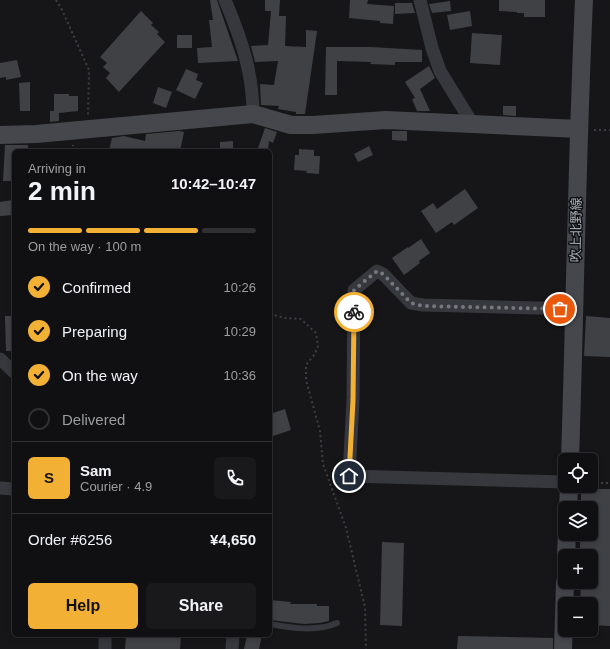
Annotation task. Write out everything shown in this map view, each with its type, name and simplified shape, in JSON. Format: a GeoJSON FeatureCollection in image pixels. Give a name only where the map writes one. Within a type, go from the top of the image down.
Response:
{"type":"FeatureCollection","features":[{"type":"Feature","properties":{"kind":"street"},"geometry":{"type":"LineString","coordinates":[[226,0],[241,37],[254,96],[254,114]]}},
{"type":"Feature","properties":{"kind":"street"},"geometry":{"type":"LineString","coordinates":[[420,0],[432,48],[440,71],[472,123]]}},
{"type":"Feature","properties":{"kind":"street","name":"吹上北野線"},"geometry":{"type":"LineString","coordinates":[[570,453],[575,309],[578,129],[584,0]]}},
{"type":"Feature","properties":{"kind":"street"},"geometry":{"type":"LineString","coordinates":[[0,135],[36,134],[254,114],[291,125],[386,120],[578,129]]}},
{"type":"Feature","properties":{"kind":"street"},"geometry":{"type":"LineString","coordinates":[[558,482],[349,476],[353,400],[354,290],[377,271],[383,274],[411,303],[423,306],[575,309]]}},
{"type":"Feature","properties":{"kind":"street"},"geometry":{"type":"LineString","coordinates":[[0,359],[12,370]]}},
{"type":"Feature","properties":{"kind":"street"},"geometry":{"type":"LineString","coordinates":[[0,488],[12,489]]}},
{"type":"Feature","properties":{"kind":"street"},"geometry":{"type":"LineString","coordinates":[[563,649],[565,589]]}},
{"type":"Feature","properties":{"kind":"street"},"geometry":{"type":"LineString","coordinates":[[105,637],[105,649]]}},
{"type":"Feature","properties":{"kind":"street"},"geometry":{"type":"LineString","coordinates":[[232,637],[232,649]]}},
{"type":"Feature","properties":{"kind":"lane"},"geometry":{"type":"LineString","coordinates":[[272,624],[285,627],[327,627],[337,623]]}},
{"type":"Feature","properties":{"kind":"path"},"geometry":{"type":"LineString","coordinates":[[56,0],[89,70],[88,116],[92,129]]}},
{"type":"Feature","properties":{"kind":"path"},"geometry":{"type":"LineString","coordinates":[[272,314],[286,318],[301,319],[316,333],[318,346],[315,354],[306,365],[306,380],[320,431],[323,464],[346,528],[365,607],[366,649]]}},
{"type":"Feature","properties":{"kind":"path"},"geometry":{"type":"LineString","coordinates":[[598,483],[610,484]]}},
{"type":"Feature","properties":{"kind":"building"},"geometry":{"type":"Polygon","coordinates":[[[210,0],[217,0],[238,61],[198,63],[197,48],[212,47],[209,20],[213,20],[210,0]]]}},
{"type":"Feature","properties":{"kind":"building"},"geometry":{"type":"Polygon","coordinates":[[[265,0],[280,0],[279,16],[286,16],[285,46],[306,47],[306,30],[317,31],[305,114],[296,114],[296,112],[278,109],[279,106],[261,105],[260,84],[274,85],[278,61],[255,62],[251,46],[268,45],[271,11],[265,11],[265,0]]]}},
{"type":"Feature","properties":{"kind":"building"},"geometry":{"type":"Polygon","coordinates":[[[350,0],[368,0],[367,4],[394,6],[393,24],[380,23],[380,21],[349,18],[350,0]]]}},
{"type":"Feature","properties":{"kind":"building"},"geometry":{"type":"Polygon","coordinates":[[[499,0],[545,0],[545,17],[524,17],[524,13],[499,11],[499,0]]]}},
{"type":"Feature","properties":{"kind":"building"},"geometry":{"type":"Polygon","coordinates":[[[450,1],[451,11],[432,13],[429,4],[450,1]]]}},
{"type":"Feature","properties":{"kind":"building"},"geometry":{"type":"Polygon","coordinates":[[[395,3],[412,3],[415,13],[395,14],[395,3]]]}},
{"type":"Feature","properties":{"kind":"building"},"geometry":{"type":"Polygon","coordinates":[[[141,11],[153,23],[151,25],[159,32],[157,34],[165,42],[119,92],[106,78],[110,73],[103,67],[107,63],[100,57],[141,11]]]}},
{"type":"Feature","properties":{"kind":"building"},"geometry":{"type":"Polygon","coordinates":[[[470,11],[472,26],[450,30],[447,15],[470,11]]]}},
{"type":"Feature","properties":{"kind":"building"},"geometry":{"type":"Polygon","coordinates":[[[472,33],[502,35],[500,65],[470,63],[472,33]]]}},
{"type":"Feature","properties":{"kind":"building"},"geometry":{"type":"Polygon","coordinates":[[[177,35],[192,35],[192,48],[177,48],[177,35]]]}},
{"type":"Feature","properties":{"kind":"building"},"geometry":{"type":"Polygon","coordinates":[[[326,47],[371,47],[422,50],[422,62],[395,62],[395,65],[370,64],[371,62],[337,61],[337,95],[325,95],[326,47]]]}},
{"type":"Feature","properties":{"kind":"building"},"geometry":{"type":"Polygon","coordinates":[[[17,60],[21,77],[6,80],[6,77],[0,78],[0,63],[17,60]]]}},
{"type":"Feature","properties":{"kind":"building"},"geometry":{"type":"Polygon","coordinates":[[[429,66],[435,78],[420,89],[430,111],[417,111],[412,99],[415,98],[405,82],[429,66]]]}},
{"type":"Feature","properties":{"kind":"building"},"geometry":{"type":"Polygon","coordinates":[[[186,69],[198,74],[196,80],[203,83],[195,99],[176,90],[186,69]]]}},
{"type":"Feature","properties":{"kind":"building"},"geometry":{"type":"Polygon","coordinates":[[[30,82],[30,111],[20,111],[19,83],[30,82]]]}},
{"type":"Feature","properties":{"kind":"building"},"geometry":{"type":"Polygon","coordinates":[[[158,87],[172,92],[166,108],[153,103],[158,87]]]}},
{"type":"Feature","properties":{"kind":"building"},"geometry":{"type":"Polygon","coordinates":[[[54,94],[69,94],[69,96],[78,96],[78,111],[59,113],[59,121],[50,122],[50,111],[54,111],[54,94]]]}},
{"type":"Feature","properties":{"kind":"building"},"geometry":{"type":"Polygon","coordinates":[[[503,106],[516,106],[516,116],[503,115],[503,106]]]}},
{"type":"Feature","properties":{"kind":"building"},"geometry":{"type":"Polygon","coordinates":[[[265,128],[277,132],[273,143],[269,141],[268,149],[258,149],[265,128]]]}},
{"type":"Feature","properties":{"kind":"building"},"geometry":{"type":"Polygon","coordinates":[[[179,131],[184,132],[180,149],[109,149],[112,138],[124,136],[145,141],[146,134],[179,131]]]}},
{"type":"Feature","properties":{"kind":"building"},"geometry":{"type":"Polygon","coordinates":[[[392,131],[407,131],[407,141],[392,140],[392,131]]]}},
{"type":"Feature","properties":{"kind":"building"},"geometry":{"type":"Polygon","coordinates":[[[233,141],[233,149],[220,149],[220,142],[233,141]]]}},
{"type":"Feature","properties":{"kind":"building"},"geometry":{"type":"Polygon","coordinates":[[[5,145],[28,145],[28,149],[12,149],[12,181],[3,181],[5,145]]]}},
{"type":"Feature","properties":{"kind":"building"},"geometry":{"type":"Polygon","coordinates":[[[369,146],[373,155],[358,162],[354,154],[369,146]]]}},
{"type":"Feature","properties":{"kind":"building"},"geometry":{"type":"Polygon","coordinates":[[[299,149],[314,150],[314,156],[320,156],[319,174],[294,170],[295,155],[299,155],[299,149]]]}},
{"type":"Feature","properties":{"kind":"building"},"geometry":{"type":"Polygon","coordinates":[[[465,189],[478,208],[454,225],[452,222],[436,233],[421,211],[433,203],[437,209],[465,189]]]}},
{"type":"Feature","properties":{"kind":"building"},"geometry":{"type":"Polygon","coordinates":[[[12,200],[12,215],[0,216],[0,202],[12,200]]]}},
{"type":"Feature","properties":{"kind":"building"},"geometry":{"type":"Polygon","coordinates":[[[421,239],[430,253],[404,275],[392,258],[421,239]]]}},
{"type":"Feature","properties":{"kind":"building"},"geometry":{"type":"Polygon","coordinates":[[[5,316],[12,316],[12,351],[6,351],[5,316]]]}},
{"type":"Feature","properties":{"kind":"building"},"geometry":{"type":"Polygon","coordinates":[[[586,316],[610,318],[610,357],[584,356],[586,316]]]}},
{"type":"Feature","properties":{"kind":"building"},"geometry":{"type":"Polygon","coordinates":[[[285,409],[291,430],[272,436],[272,413],[285,409]]]}},
{"type":"Feature","properties":{"kind":"building"},"geometry":{"type":"Polygon","coordinates":[[[598,489],[610,489],[610,626],[598,625],[598,597],[580,597],[581,589],[598,589],[598,549],[580,549],[580,541],[598,541],[598,501],[581,501],[581,493],[598,493],[598,489]]]}},
{"type":"Feature","properties":{"kind":"building"},"geometry":{"type":"Polygon","coordinates":[[[382,542],[404,543],[402,626],[380,625],[382,542]]]}},
{"type":"Feature","properties":{"kind":"building"},"geometry":{"type":"Polygon","coordinates":[[[272,600],[291,602],[290,604],[317,604],[317,606],[329,606],[329,621],[304,624],[272,620],[272,600]]]}},
{"type":"Feature","properties":{"kind":"building"},"geometry":{"type":"Polygon","coordinates":[[[458,636],[553,638],[553,649],[457,649],[458,636]]]}},
{"type":"Feature","properties":{"kind":"building"},"geometry":{"type":"Polygon","coordinates":[[[126,637],[181,637],[180,649],[125,649],[126,637]]]}},
{"type":"Feature","properties":{"kind":"building"},"geometry":{"type":"Polygon","coordinates":[[[247,637],[262,637],[259,649],[244,649],[247,637]]]}},
{"type":"Feature","properties":{"kind":"way so far"},"geometry":{"type":"LineString","coordinates":[[354,312],[354,290],[377,271],[383,274],[411,303],[423,306],[560,309]]}},
{"type":"Feature","properties":{"kind":"route"},"geometry":{"type":"LineString","coordinates":[[349,476],[353,400],[354,312]]}}]}
